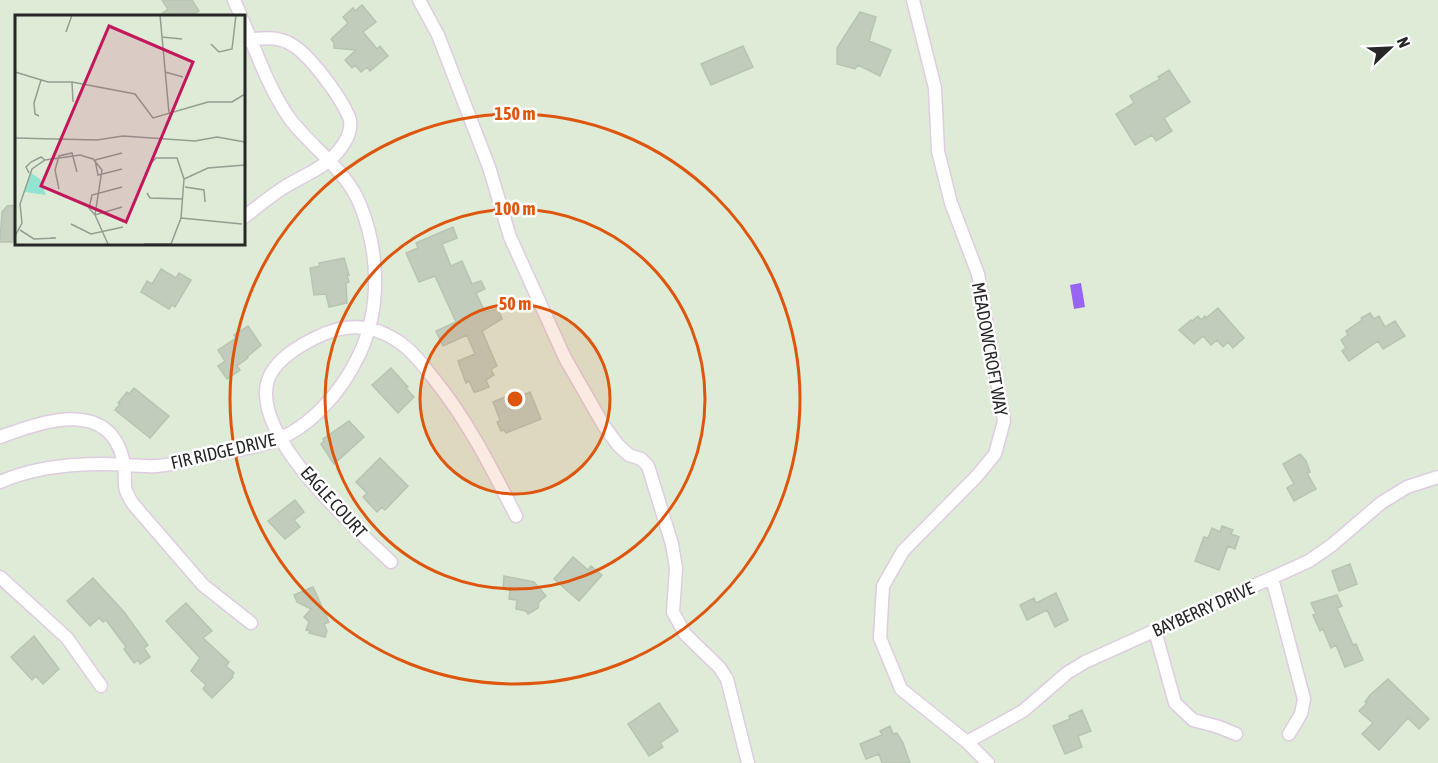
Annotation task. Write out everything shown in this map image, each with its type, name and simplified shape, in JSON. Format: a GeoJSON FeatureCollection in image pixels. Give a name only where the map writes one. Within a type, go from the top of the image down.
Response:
{"type":"FeatureCollection","features":[{"type":"Feature","properties":{"kind":"street","name":"FIR RIDGE DRIVE"},"geometry":{"type":"LineString","coordinates":[[234,0],[240,15]]}},
{"type":"Feature","properties":{"kind":"street"},"geometry":{"type":"LineString","coordinates":[[419,0],[438,35],[489,167],[510,237],[565,358],[618,446],[629,455],[641,459],[648,466],[672,544],[676,568],[673,612],[685,634],[719,667],[727,679],[748,763]]}},
{"type":"Feature","properties":{"kind":"street","name":"MEADOWCROFT WAY"},"geometry":{"type":"LineString","coordinates":[[914,0],[935,88],[938,151],[951,203],[978,274],[1004,421],[995,453],[977,476],[903,551],[893,568],[883,586],[880,638],[901,689],[967,741],[988,763]]}},
{"type":"Feature","properties":{"kind":"street"},"geometry":{"type":"LineString","coordinates":[[244,217],[283,188],[329,162],[351,130],[350,118],[321,73],[299,50],[288,42],[278,39],[247,40]]}},
{"type":"Feature","properties":{"kind":"street","name":"FIR RIDGE DRIVE"},"geometry":{"type":"LineString","coordinates":[[0,482],[50,467],[124,464],[158,466],[265,444],[282,437],[319,412],[354,365],[369,327],[373,308],[375,277],[368,227],[360,204],[345,180],[297,127],[275,97],[247,40]]}},
{"type":"Feature","properties":{"kind":"street","name":"EAGLE COURT"},"geometry":{"type":"LineString","coordinates":[[369,327],[343,327],[304,344],[274,368],[267,382],[267,400],[272,419],[307,476],[391,562]]}},
{"type":"Feature","properties":{"kind":"street"},"geometry":{"type":"LineString","coordinates":[[369,327],[396,340],[412,353],[449,397],[479,443],[516,516]]}},
{"type":"Feature","properties":{"kind":"street"},"geometry":{"type":"LineString","coordinates":[[0,436],[25,428],[80,418],[96,422],[109,432],[116,444],[124,464],[125,492],[133,504],[203,585],[252,623]]}},
{"type":"Feature","properties":{"kind":"street","name":"BAYBERRY DRIVE"},"geometry":{"type":"LineString","coordinates":[[967,741],[1023,711],[1085,662],[1309,561],[1332,545],[1381,503],[1407,487],[1438,477]]}},
{"type":"Feature","properties":{"kind":"street"},"geometry":{"type":"LineString","coordinates":[[0,578],[67,638],[101,686]]}},
{"type":"Feature","properties":{"kind":"street"},"geometry":{"type":"LineString","coordinates":[[1272,578],[1305,699],[1301,714],[1288,734]]}},
{"type":"Feature","properties":{"kind":"street"},"geometry":{"type":"LineString","coordinates":[[1155,631],[1175,703],[1193,720],[1236,734]]}},
{"type":"Feature","properties":{"kind":"shaded area"},"geometry":{"type":"Polygon","coordinates":[[[1081,283],[1085,307],[1074,309],[1070,285],[1081,283]]]}},
{"type":"Feature","properties":{"kind":"building"},"geometry":{"type":"Polygon","coordinates":[[[162,0],[192,0],[199,11],[192,15],[160,15],[168,9],[162,0]]]}},
{"type":"Feature","properties":{"kind":"building"},"geometry":{"type":"Polygon","coordinates":[[[362,5],[376,22],[363,32],[377,49],[380,46],[388,56],[370,71],[367,67],[361,72],[355,65],[352,68],[345,60],[356,50],[334,48],[331,39],[348,23],[343,17],[353,8],[355,11],[362,5]]]}},
{"type":"Feature","properties":{"kind":"building"},"geometry":{"type":"Polygon","coordinates":[[[860,12],[876,17],[869,41],[891,50],[880,76],[858,65],[855,69],[837,64],[837,48],[860,12]]]}},
{"type":"Feature","properties":{"kind":"building"},"geometry":{"type":"Polygon","coordinates":[[[743,46],[753,67],[711,85],[701,64],[743,46]]]}},
{"type":"Feature","properties":{"kind":"building"},"geometry":{"type":"Polygon","coordinates":[[[1169,70],[1190,102],[1164,118],[1172,131],[1156,141],[1152,135],[1135,145],[1116,114],[1134,103],[1130,96],[1160,79],[1158,77],[1169,70]]]}},
{"type":"Feature","properties":{"kind":"building"},"geometry":{"type":"Polygon","coordinates":[[[15,205],[15,242],[0,242],[2,212],[7,206],[15,205]]]}},
{"type":"Feature","properties":{"kind":"building"},"geometry":{"type":"Polygon","coordinates":[[[453,227],[457,238],[442,244],[451,266],[462,261],[472,284],[481,281],[485,289],[476,293],[485,312],[498,309],[502,319],[482,331],[497,366],[491,369],[494,375],[486,380],[489,387],[476,392],[469,381],[466,383],[458,361],[475,354],[467,335],[443,346],[436,331],[456,322],[435,276],[419,282],[406,253],[418,248],[416,243],[453,227]]]}},
{"type":"Feature","properties":{"kind":"building"},"geometry":{"type":"Polygon","coordinates":[[[344,258],[349,275],[347,275],[349,282],[346,283],[347,303],[329,307],[326,294],[314,295],[310,268],[320,266],[319,263],[344,258]]]}},
{"type":"Feature","properties":{"kind":"building"},"geometry":{"type":"Polygon","coordinates":[[[161,269],[176,278],[179,273],[191,280],[175,307],[172,305],[169,309],[141,292],[147,281],[152,284],[161,269]]]}},
{"type":"Feature","properties":{"kind":"building"},"geometry":{"type":"Polygon","coordinates":[[[1218,308],[1244,338],[1233,348],[1228,342],[1223,347],[1217,340],[1211,345],[1203,336],[1194,344],[1179,330],[1198,316],[1201,320],[1205,316],[1206,318],[1218,308]]]}},
{"type":"Feature","properties":{"kind":"building"},"geometry":{"type":"Polygon","coordinates":[[[1370,313],[1374,319],[1379,316],[1385,327],[1395,321],[1405,336],[1383,349],[1378,341],[1349,361],[1342,351],[1346,348],[1341,340],[1348,335],[1346,331],[1370,313]]]}},
{"type":"Feature","properties":{"kind":"building"},"geometry":{"type":"Polygon","coordinates":[[[248,326],[261,345],[237,366],[240,370],[227,379],[218,366],[225,361],[218,350],[236,338],[234,335],[248,326]]]}},
{"type":"Feature","properties":{"kind":"building"},"geometry":{"type":"Polygon","coordinates":[[[391,368],[414,397],[398,413],[372,385],[391,368]]]}},
{"type":"Feature","properties":{"kind":"building"},"geometry":{"type":"Polygon","coordinates":[[[134,388],[169,416],[150,438],[115,410],[127,392],[129,394],[134,388]]]}},
{"type":"Feature","properties":{"kind":"building"},"geometry":{"type":"Polygon","coordinates":[[[530,392],[541,419],[506,433],[504,430],[501,431],[497,422],[500,420],[493,402],[505,397],[507,402],[530,392]]]}},
{"type":"Feature","properties":{"kind":"building"},"geometry":{"type":"Polygon","coordinates":[[[349,421],[364,437],[334,464],[321,444],[323,439],[349,421]]]}},
{"type":"Feature","properties":{"kind":"building"},"geometry":{"type":"Polygon","coordinates":[[[1300,454],[1306,461],[1310,472],[1307,473],[1316,489],[1294,501],[1287,488],[1294,484],[1283,464],[1300,454]]]}},
{"type":"Feature","properties":{"kind":"building"},"geometry":{"type":"Polygon","coordinates":[[[380,458],[408,486],[385,510],[382,507],[377,512],[363,497],[367,493],[356,482],[380,458]]]}},
{"type":"Feature","properties":{"kind":"building"},"geometry":{"type":"Polygon","coordinates":[[[295,500],[304,512],[294,520],[300,527],[285,539],[268,521],[295,500]]]}},
{"type":"Feature","properties":{"kind":"building"},"geometry":{"type":"Polygon","coordinates":[[[1222,526],[1233,530],[1231,534],[1239,537],[1235,549],[1228,546],[1219,570],[1195,561],[1204,537],[1208,538],[1212,528],[1220,532],[1222,526]]]}},
{"type":"Feature","properties":{"kind":"building"},"geometry":{"type":"Polygon","coordinates":[[[573,557],[588,570],[591,566],[602,575],[579,601],[554,579],[573,557]]]}},
{"type":"Feature","properties":{"kind":"building"},"geometry":{"type":"Polygon","coordinates":[[[1350,564],[1357,584],[1339,591],[1332,571],[1350,564]]]}},
{"type":"Feature","properties":{"kind":"building"},"geometry":{"type":"Polygon","coordinates":[[[504,576],[534,582],[546,596],[539,602],[538,608],[528,614],[526,611],[516,609],[517,600],[509,599],[510,590],[503,589],[504,576]]]}},
{"type":"Feature","properties":{"kind":"building"},"geometry":{"type":"Polygon","coordinates":[[[93,578],[124,612],[148,645],[144,648],[150,657],[140,664],[138,660],[134,663],[124,649],[126,647],[106,620],[103,622],[99,618],[90,626],[67,601],[93,578]]]}},
{"type":"Feature","properties":{"kind":"building"},"geometry":{"type":"Polygon","coordinates":[[[313,587],[329,622],[324,624],[327,631],[325,637],[306,630],[309,622],[304,617],[311,609],[297,602],[294,595],[313,587]]]}},
{"type":"Feature","properties":{"kind":"building"},"geometry":{"type":"Polygon","coordinates":[[[1056,593],[1068,620],[1055,627],[1047,610],[1027,620],[1020,605],[1034,598],[1036,603],[1056,593]]]}},
{"type":"Feature","properties":{"kind":"building"},"geometry":{"type":"Polygon","coordinates":[[[1337,595],[1342,606],[1337,608],[1353,645],[1356,644],[1363,660],[1345,667],[1336,645],[1331,648],[1323,629],[1320,631],[1311,603],[1337,595]]]}},
{"type":"Feature","properties":{"kind":"building"},"geometry":{"type":"Polygon","coordinates":[[[186,603],[212,631],[203,638],[229,662],[226,666],[234,673],[233,677],[212,698],[203,689],[206,685],[191,671],[200,658],[166,621],[186,603]]]}},
{"type":"Feature","properties":{"kind":"building"},"geometry":{"type":"Polygon","coordinates":[[[34,636],[59,669],[43,684],[36,676],[32,680],[11,657],[34,636]]]}},
{"type":"Feature","properties":{"kind":"building"},"geometry":{"type":"Polygon","coordinates":[[[1388,679],[1429,719],[1419,729],[1408,718],[1379,750],[1362,734],[1373,723],[1359,711],[1367,703],[1365,702],[1370,695],[1388,679]]]}},
{"type":"Feature","properties":{"kind":"building"},"geometry":{"type":"Polygon","coordinates":[[[659,703],[678,731],[660,743],[663,747],[649,756],[628,724],[659,703]]]}},
{"type":"Feature","properties":{"kind":"building"},"geometry":{"type":"Polygon","coordinates":[[[1082,710],[1091,731],[1078,736],[1082,747],[1065,754],[1053,726],[1070,719],[1069,716],[1082,710]]]}},
{"type":"Feature","properties":{"kind":"building"},"geometry":{"type":"Polygon","coordinates":[[[890,726],[893,734],[897,733],[903,743],[910,763],[882,763],[879,754],[866,759],[860,744],[882,735],[880,731],[890,726]]]}}]}
